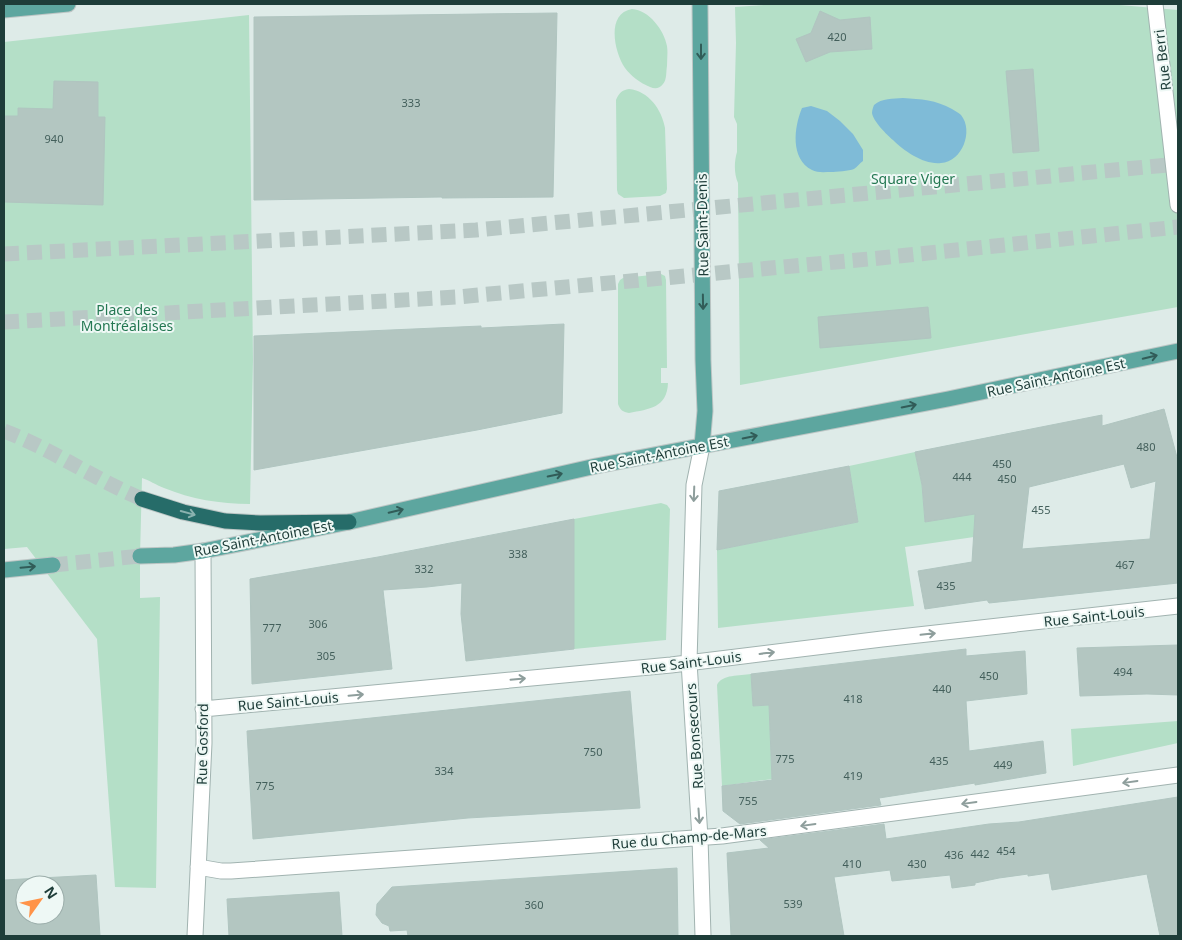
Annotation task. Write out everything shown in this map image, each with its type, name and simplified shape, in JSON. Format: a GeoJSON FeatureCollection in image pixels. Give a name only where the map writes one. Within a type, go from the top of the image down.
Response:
{"type":"FeatureCollection","features":[{"type":"Feature","properties":{"kind":"highway"},"geometry":{"type":"LineString","coordinates":[[142,499],[183,512],[225,521],[254,523],[349,522]]}},
{"type":"Feature","properties":{"kind":"main road"},"geometry":{"type":"LineString","coordinates":[[4,10],[68,4]]}},
{"type":"Feature","properties":{"kind":"main road","name":"Rue Saint-Denis"},"geometry":{"type":"LineString","coordinates":[[700,4],[705,411],[702,446]]}},
{"type":"Feature","properties":{"kind":"main road","name":"Rue Saint-Antoine Est"},"geometry":{"type":"LineString","coordinates":[[140,556],[174,555],[203,551],[349,522],[587,468],[948,399],[1178,351]]}},
{"type":"Feature","properties":{"kind":"main road"},"geometry":{"type":"LineString","coordinates":[[4,570],[53,565]]}},
{"type":"Feature","properties":{"kind":"street","name":"Rue Berri"},"geometry":{"type":"LineString","coordinates":[[1155,4],[1178,205]]}},
{"type":"Feature","properties":{"kind":"street","name":"Rue Bonsecours"},"geometry":{"type":"LineString","coordinates":[[702,446],[694,485],[689,662],[700,838],[703,936]]}},
{"type":"Feature","properties":{"kind":"street","name":"Rue Gosford"},"geometry":{"type":"LineString","coordinates":[[195,936],[204,743],[203,551]]}},
{"type":"Feature","properties":{"kind":"street","name":"Rue Saint-Louis"},"geometry":{"type":"LineString","coordinates":[[203,709],[671,665],[1178,606]]}},
{"type":"Feature","properties":{"kind":"street","name":"Rue du Champ-de-Mars"},"geometry":{"type":"LineString","coordinates":[[198,867],[230,871],[722,836],[1178,775]]}},
{"type":"Feature","properties":{"kind":"green space","name":"Square Viger"},"geometry":{"type":"Polygon","coordinates":[[[776,4],[1108,4],[1178,10],[1178,307],[740,385],[738,183],[735,168],[737,124],[734,117],[735,7],[776,4]]]}},
{"type":"Feature","properties":{"kind":"green space"},"geometry":{"type":"Polygon","coordinates":[[[632,9],[644,13],[655,22],[663,34],[667,46],[666,75],[664,82],[658,88],[650,87],[633,76],[625,68],[618,53],[615,25],[618,18],[624,12],[632,9]]]}},
{"type":"Feature","properties":{"kind":"green space","name":"Place des Montréalaises"},"geometry":{"type":"Polygon","coordinates":[[[249,15],[253,360],[250,504],[217,502],[195,498],[174,492],[142,478],[140,598],[160,597],[156,888],[115,887],[97,639],[27,547],[4,549],[4,42],[249,15]]]}},
{"type":"Feature","properties":{"kind":"green space"},"geometry":{"type":"Polygon","coordinates":[[[629,89],[643,93],[648,97],[658,108],[663,121],[665,128],[667,189],[666,193],[660,196],[624,198],[618,194],[616,100],[621,92],[629,89]]]}},
{"type":"Feature","properties":{"kind":"green space"},"geometry":{"type":"Polygon","coordinates":[[[661,274],[665,276],[666,280],[667,368],[661,368],[661,383],[668,383],[667,391],[664,398],[656,406],[627,413],[618,404],[618,284],[623,278],[661,274]]]}},
{"type":"Feature","properties":{"kind":"green space"},"geometry":{"type":"Polygon","coordinates":[[[915,452],[922,485],[925,522],[976,513],[974,537],[905,547],[914,606],[718,628],[717,550],[858,522],[849,466],[915,452]]]}},
{"type":"Feature","properties":{"kind":"green space"},"geometry":{"type":"Polygon","coordinates":[[[661,503],[667,505],[670,509],[666,640],[574,649],[574,519],[661,503]]]}},
{"type":"Feature","properties":{"kind":"green space"},"geometry":{"type":"Polygon","coordinates":[[[751,674],[753,706],[769,705],[772,779],[722,786],[717,685],[719,681],[727,677],[751,674]]]}},
{"type":"Feature","properties":{"kind":"green space"},"geometry":{"type":"Polygon","coordinates":[[[1178,721],[1178,743],[1073,766],[1071,729],[1178,721]]]}},
{"type":"Feature","properties":{"kind":"water"},"geometry":{"type":"Polygon","coordinates":[[[903,98],[934,102],[946,106],[961,115],[965,122],[966,137],[964,145],[955,157],[941,163],[921,160],[903,149],[881,128],[873,116],[874,105],[884,100],[903,98]]]}},
{"type":"Feature","properties":{"kind":"water"},"geometry":{"type":"Polygon","coordinates":[[[811,106],[827,111],[853,134],[863,150],[863,161],[854,169],[836,172],[816,172],[805,165],[800,158],[796,142],[797,124],[802,108],[811,106]]]}},
{"type":"Feature","properties":{"kind":"building"},"geometry":{"type":"Polygon","coordinates":[[[820,11],[840,20],[870,17],[872,49],[830,52],[806,62],[796,39],[811,33],[820,11]]]}},
{"type":"Feature","properties":{"kind":"building"},"geometry":{"type":"Polygon","coordinates":[[[557,13],[553,197],[254,200],[254,17],[557,13]]]}},
{"type":"Feature","properties":{"kind":"building"},"geometry":{"type":"Polygon","coordinates":[[[1033,69],[1039,151],[1013,153],[1006,71],[1033,69]]]}},
{"type":"Feature","properties":{"kind":"building"},"geometry":{"type":"Polygon","coordinates":[[[54,81],[98,82],[98,117],[105,117],[103,205],[4,202],[4,116],[18,116],[18,108],[53,109],[54,81]]]}},
{"type":"Feature","properties":{"kind":"building"},"geometry":{"type":"Polygon","coordinates":[[[928,307],[931,338],[820,348],[818,317],[928,307]]]}},
{"type":"Feature","properties":{"kind":"building"},"geometry":{"type":"Polygon","coordinates":[[[564,324],[562,413],[254,470],[254,336],[564,324]]]}},
{"type":"Feature","properties":{"kind":"building"},"geometry":{"type":"Polygon","coordinates":[[[1164,409],[1178,461],[1178,583],[989,603],[987,600],[925,609],[918,571],[972,562],[975,514],[925,522],[922,485],[915,452],[1102,415],[1102,426],[1164,409]],[[1124,464],[1029,487],[1022,549],[1150,539],[1156,481],[1131,488],[1124,464]]]}},
{"type":"Feature","properties":{"kind":"building"},"geometry":{"type":"Polygon","coordinates":[[[849,466],[858,522],[717,550],[719,491],[849,466]]]}},
{"type":"Feature","properties":{"kind":"building"},"geometry":{"type":"Polygon","coordinates":[[[574,519],[574,649],[466,661],[461,614],[462,583],[383,590],[392,669],[252,684],[250,579],[378,557],[574,519]]]}},
{"type":"Feature","properties":{"kind":"building"},"geometry":{"type":"Polygon","coordinates":[[[1178,645],[1178,695],[1080,696],[1077,648],[1178,645]]]}},
{"type":"Feature","properties":{"kind":"building"},"geometry":{"type":"Polygon","coordinates":[[[966,649],[966,656],[1025,651],[1027,694],[966,701],[969,751],[1043,741],[1046,773],[879,798],[881,805],[740,824],[723,811],[722,786],[772,780],[769,705],[753,706],[751,674],[966,649]]]}},
{"type":"Feature","properties":{"kind":"building"},"geometry":{"type":"Polygon","coordinates":[[[630,691],[640,808],[468,818],[253,839],[247,731],[630,691]]]}},
{"type":"Feature","properties":{"kind":"building"},"geometry":{"type":"Polygon","coordinates":[[[1178,797],[1178,936],[1160,936],[1147,874],[1052,890],[1049,873],[999,878],[975,883],[975,885],[952,888],[950,875],[892,881],[890,870],[834,877],[844,936],[731,936],[727,853],[769,848],[760,840],[884,824],[886,839],[989,824],[1019,822],[1178,797]]]}},
{"type":"Feature","properties":{"kind":"building"},"geometry":{"type":"Polygon","coordinates":[[[677,868],[678,936],[408,936],[407,930],[390,931],[389,926],[382,923],[376,915],[377,904],[392,887],[677,868]]]}},
{"type":"Feature","properties":{"kind":"building"},"geometry":{"type":"Polygon","coordinates":[[[96,875],[100,936],[4,936],[4,880],[15,879],[15,925],[65,925],[65,877],[96,875]]]}},
{"type":"Feature","properties":{"kind":"building"},"geometry":{"type":"Polygon","coordinates":[[[339,892],[342,936],[229,936],[227,899],[339,892]]]}},
{"type":"Feature","properties":{"kind":"tunnel"},"geometry":{"type":"LineString","coordinates":[[4,254],[476,230],[1178,164]]}},
{"type":"Feature","properties":{"kind":"tunnel"},"geometry":{"type":"LineString","coordinates":[[4,322],[457,297],[880,258],[1178,227]]}},
{"type":"Feature","properties":{"kind":"tunnel"},"geometry":{"type":"LineString","coordinates":[[4,431],[39,446],[142,499]]}},
{"type":"Feature","properties":{"kind":"tunnel"},"geometry":{"type":"LineString","coordinates":[[53,565],[140,556]]}}]}
